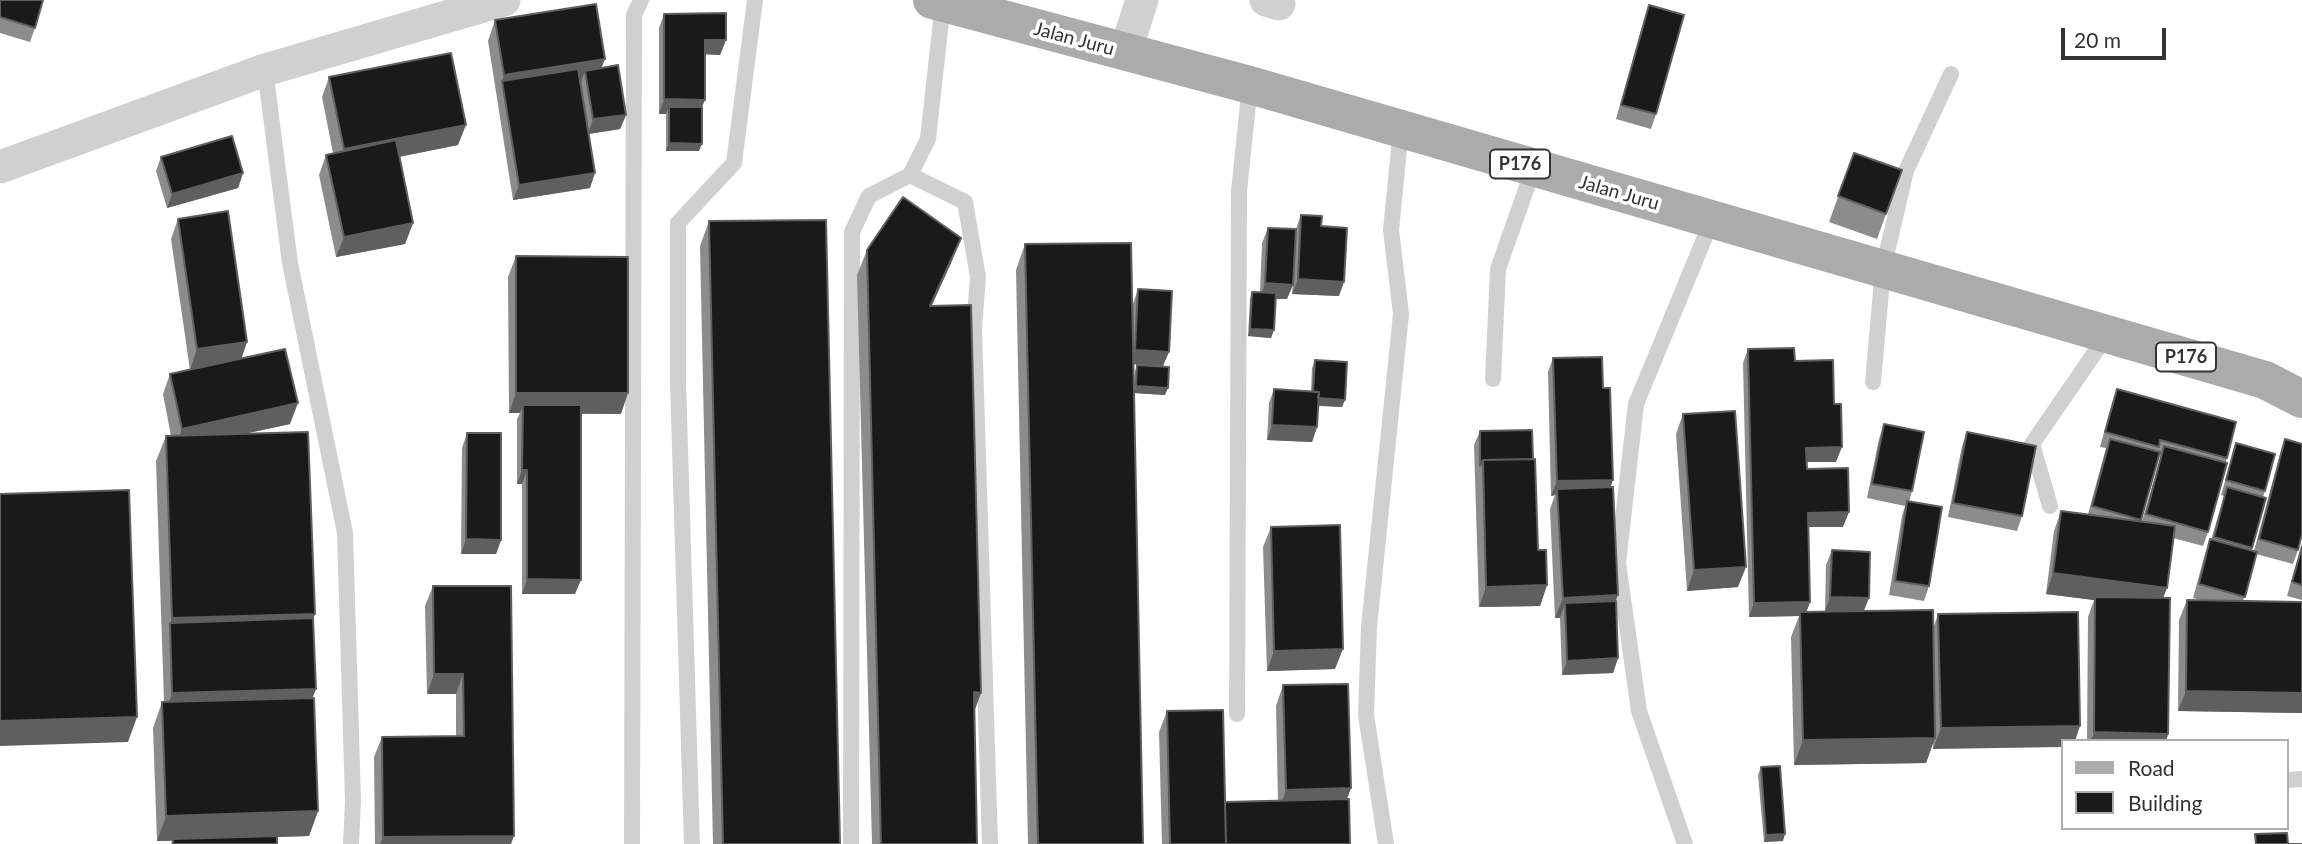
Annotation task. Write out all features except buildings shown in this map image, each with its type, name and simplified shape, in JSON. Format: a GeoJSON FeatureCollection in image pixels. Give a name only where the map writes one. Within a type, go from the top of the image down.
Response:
{"type":"FeatureCollection","features":[{"type":"Feature","properties":{"kind":"main road","name":"Jalan Juru"},"geometry":{"type":"LineString","coordinates":[[938,1],[1250,85],[2106,335],[2283,380],[2302,399]]}},
{"type":"Feature","properties":{"kind":"street"},"geometry":{"type":"LineString","coordinates":[[0,167],[264,70],[504,0]]}},
{"type":"Feature","properties":{"kind":"street"},"geometry":{"type":"LineString","coordinates":[[1125,53],[1142,0]]}},
{"type":"Feature","properties":{"kind":"lane"},"geometry":{"type":"LineString","coordinates":[[632,844],[634,15],[641,0]]}},
{"type":"Feature","properties":{"kind":"lane"},"geometry":{"type":"LineString","coordinates":[[692,844],[678,382],[678,223],[734,163],[755,0]]}},
{"type":"Feature","properties":{"kind":"lane"},"geometry":{"type":"LineString","coordinates":[[851,844],[852,232],[869,196],[910,175],[928,139],[938,1]]}},
{"type":"Feature","properties":{"kind":"lane"},"geometry":{"type":"LineString","coordinates":[[264,70],[290,263],[345,533],[353,801],[351,844]]}},
{"type":"Feature","properties":{"kind":"lane"},"geometry":{"type":"LineString","coordinates":[[1873,382],[1883,269],[1906,171],[1951,74]]}},
{"type":"Feature","properties":{"kind":"lane"},"geometry":{"type":"LineString","coordinates":[[1237,714],[1239,191],[1250,85]]}},
{"type":"Feature","properties":{"kind":"lane"},"geometry":{"type":"LineString","coordinates":[[1386,844],[1366,715],[1370,614],[1401,314],[1391,230],[1401,129]]}},
{"type":"Feature","properties":{"kind":"lane"},"geometry":{"type":"LineString","coordinates":[[1493,379],[1498,269],[1534,167]]}},
{"type":"Feature","properties":{"kind":"lane"},"geometry":{"type":"LineString","coordinates":[[910,175],[965,202],[978,277],[974,328],[990,844]]}},
{"type":"Feature","properties":{"kind":"lane"},"geometry":{"type":"LineString","coordinates":[[1685,844],[1639,712],[1618,563],[1636,404],[1712,219]]}},
{"type":"Feature","properties":{"kind":"lane"},"geometry":{"type":"LineString","coordinates":[[2050,506],[2032,444],[2106,335]]}}]}
